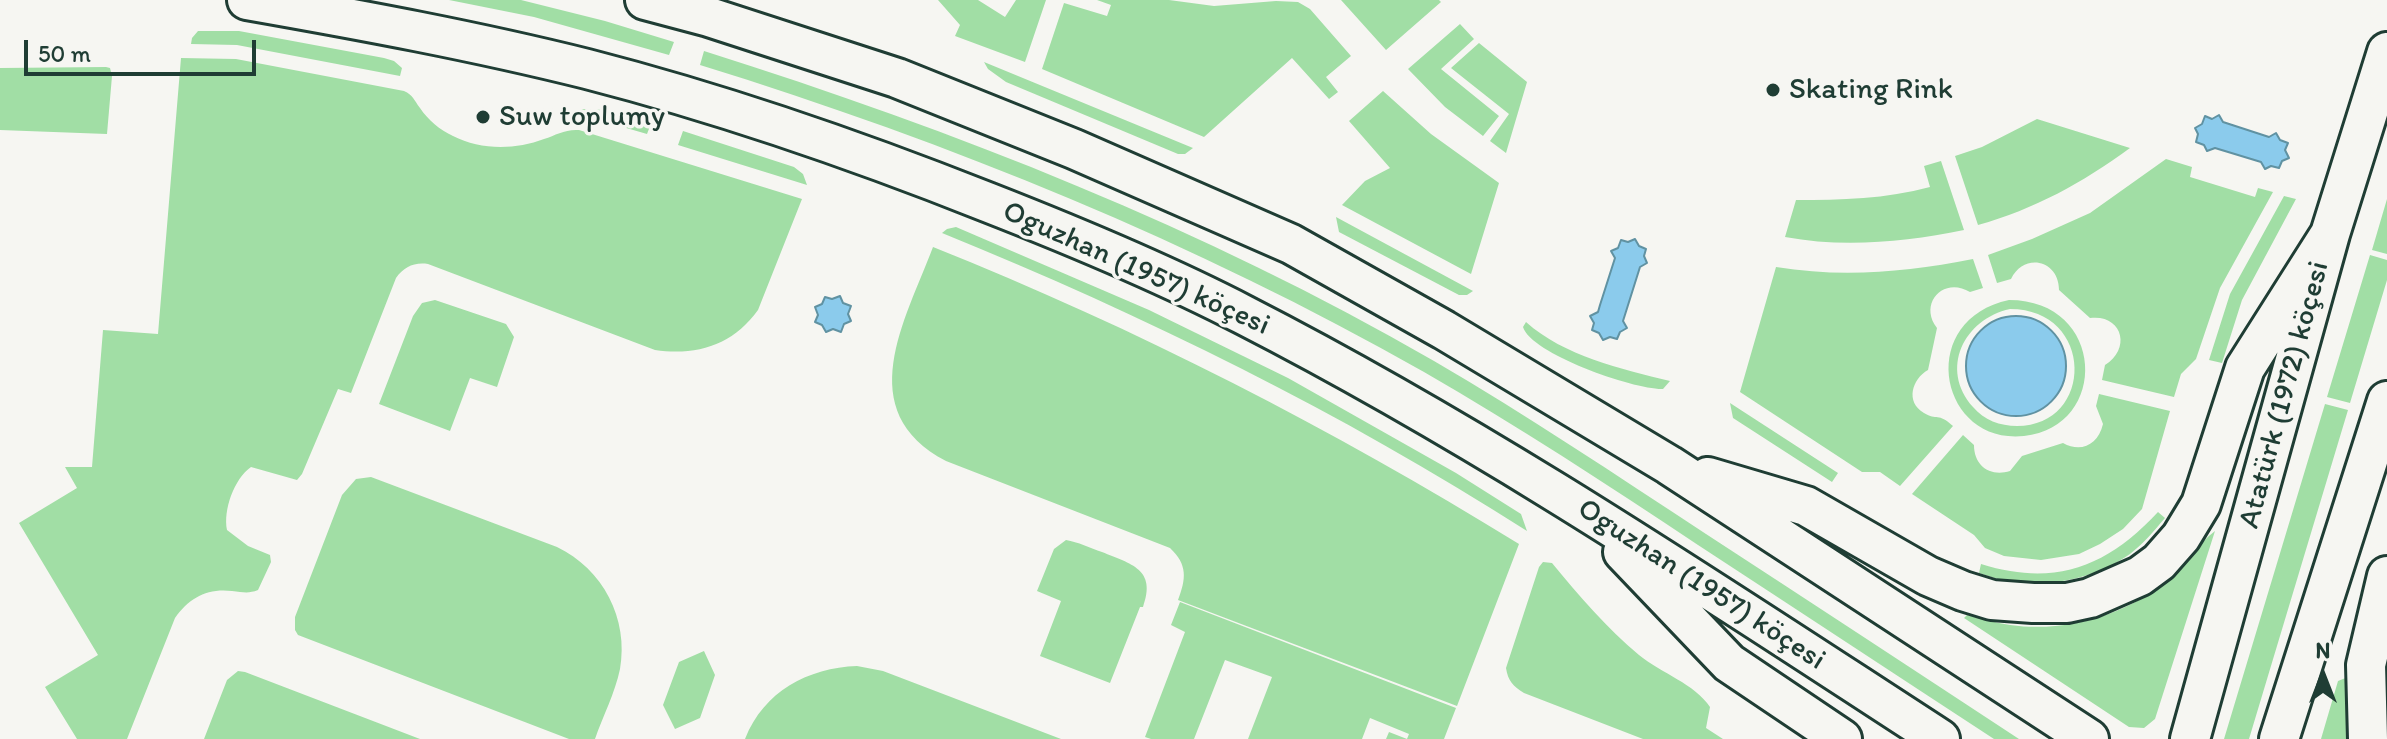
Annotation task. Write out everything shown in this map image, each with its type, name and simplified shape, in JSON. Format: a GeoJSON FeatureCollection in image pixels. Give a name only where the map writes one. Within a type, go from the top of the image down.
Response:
{"type":"FeatureCollection","features":[{"type":"Feature","properties":{"kind":"main road","name":"Oguzhan (1957) köçesi"},"geometry":{"type":"LineString","coordinates":[[247,0],[398,26],[585,68],[694,99],[867,155],[1089,243],[1240,312],[1379,386],[1577,504],[1940,739]]}},
{"type":"Feature","properties":{"kind":"main road"},"geometry":{"type":"LineString","coordinates":[[645,0],[709,17],[897,78],[1074,149],[1291,244],[1444,330],[1669,465],[2089,739]]}},
{"type":"Feature","properties":{"kind":"main road","name":"Atatürk (1972) köçesi"},"geometry":{"type":"LineString","coordinates":[[2190,739],[2330,234],[2387,52]]}},
{"type":"Feature","properties":{"kind":"main road"},"geometry":{"type":"LineString","coordinates":[[1669,465],[1806,506],[1928,576],[1963,591],[1992,600],[2033,603],[2067,603],[2090,598],[2140,576],[2159,562],[2181,537],[2201,504],[2245,368],[2330,234]]}},
{"type":"Feature","properties":{"kind":"main road"},"geometry":{"type":"LineString","coordinates":[[2279,739],[2387,401]]}},
{"type":"Feature","properties":{"kind":"main road"},"geometry":{"type":"LineString","coordinates":[[2376,438],[2387,487]]}},
{"type":"Feature","properties":{"kind":"main road"},"geometry":{"type":"LineString","coordinates":[[1577,504],[1729,663],[1842,739]]}},
{"type":"Feature","properties":{"kind":"main road"},"geometry":{"type":"LineString","coordinates":[[2368,739],[2366,665],[2387,576]]}},
{"type":"Feature","properties":{"kind":"green space"},"geometry":{"type":"Polygon","coordinates":[[[449,0],[521,0],[674,42],[669,55],[534,17],[449,0]]]}},
{"type":"Feature","properties":{"kind":"green space"},"geometry":{"type":"Polygon","coordinates":[[[938,0],[978,0],[1005,17],[1016,0],[1046,0],[1025,62],[955,36],[960,25],[938,0]]]}},
{"type":"Feature","properties":{"kind":"green space"},"geometry":{"type":"Polygon","coordinates":[[[1097,0],[1169,0],[1214,6],[1298,2],[1310,9],[1351,56],[1326,77],[1338,92],[1329,99],[1292,58],[1204,137],[1042,69],[1064,3],[1107,16],[1111,5],[1097,0]]]}},
{"type":"Feature","properties":{"kind":"green space"},"geometry":{"type":"Polygon","coordinates":[[[1341,0],[1439,0],[1441,2],[1386,50],[1341,0]]]}},
{"type":"Feature","properties":{"kind":"green space"},"geometry":{"type":"Polygon","coordinates":[[[1460,24],[1474,39],[1441,69],[1499,116],[1483,136],[1445,107],[1408,69],[1460,24]]]}},
{"type":"Feature","properties":{"kind":"green space"},"geometry":{"type":"Polygon","coordinates":[[[198,31],[239,31],[384,58],[402,68],[400,76],[237,45],[191,44],[198,31]]]}},
{"type":"Feature","properties":{"kind":"green space"},"geometry":{"type":"Polygon","coordinates":[[[1479,43],[1527,82],[1506,153],[1490,141],[1509,114],[1451,68],[1479,43]]]}},
{"type":"Feature","properties":{"kind":"green space"},"geometry":{"type":"Polygon","coordinates":[[[704,51],[892,114],[1078,186],[1258,268],[1347,313],[1434,361],[1537,424],[2019,739],[1994,739],[1528,435],[1424,372],[1337,325],[1250,280],[1071,199],[887,128],[700,65],[704,51]]]}},
{"type":"Feature","properties":{"kind":"green space"},"geometry":{"type":"Polygon","coordinates":[[[181,58],[236,59],[404,91],[439,128],[475,144],[498,147],[521,145],[565,131],[579,130],[802,199],[758,310],[725,340],[699,349],[655,350],[428,264],[406,268],[396,278],[351,393],[338,389],[302,474],[297,480],[251,467],[235,487],[227,513],[227,530],[248,546],[270,555],[271,562],[258,590],[215,591],[199,596],[186,605],[175,618],[127,739],[77,739],[45,687],[98,655],[19,523],[77,488],[65,467],[92,467],[103,330],[158,334],[181,58]]]}},
{"type":"Feature","properties":{"kind":"green space"},"geometry":{"type":"Polygon","coordinates":[[[984,62],[1193,148],[1185,154],[1178,154],[1006,82],[988,69],[984,62]]]}},
{"type":"Feature","properties":{"kind":"green space"},"geometry":{"type":"Polygon","coordinates":[[[0,68],[110,68],[112,76],[107,134],[0,130],[0,68]]]}},
{"type":"Feature","properties":{"kind":"green space"},"geometry":{"type":"Polygon","coordinates":[[[1383,91],[1431,134],[1499,183],[1471,274],[1342,205],[1365,181],[1390,168],[1349,121],[1383,91]]]}},
{"type":"Feature","properties":{"kind":"green space"},"geometry":{"type":"Polygon","coordinates":[[[579,109],[610,110],[652,121],[647,134],[578,114],[579,109]]]}},
{"type":"Feature","properties":{"kind":"green space"},"geometry":{"type":"Polygon","coordinates":[[[2037,119],[2130,148],[2057,194],[1978,225],[1955,156],[1982,147],[2037,119]]]}},
{"type":"Feature","properties":{"kind":"green space"},"geometry":{"type":"Polygon","coordinates":[[[683,131],[794,167],[803,174],[807,185],[678,145],[683,131]]]}},
{"type":"Feature","properties":{"kind":"green space"},"geometry":{"type":"Polygon","coordinates":[[[2166,159],[2192,167],[2190,177],[2255,197],[2258,188],[2273,192],[2220,288],[2196,359],[2181,374],[2174,397],[2102,380],[2105,365],[2119,350],[2120,334],[2116,327],[2110,321],[2090,318],[2059,290],[2053,272],[2040,263],[2024,265],[2011,279],[1997,283],[1988,255],[2090,213],[2166,159]]]}},
{"type":"Feature","properties":{"kind":"green space"},"geometry":{"type":"Polygon","coordinates":[[[1941,161],[1964,230],[1919,238],[1852,243],[1785,237],[1796,200],[1880,196],[1930,187],[1924,166],[1941,161]]]}},
{"type":"Feature","properties":{"kind":"green space"},"geometry":{"type":"Polygon","coordinates":[[[2284,196],[2296,199],[2242,300],[2222,363],[2209,360],[2230,294],[2284,196]]]}},
{"type":"Feature","properties":{"kind":"green space"},"geometry":{"type":"Polygon","coordinates":[[[2387,199],[2387,254],[2372,250],[2387,199]]]}},
{"type":"Feature","properties":{"kind":"green space"},"geometry":{"type":"Polygon","coordinates":[[[1336,217],[1473,291],[1459,295],[1339,232],[1336,217]]]}},
{"type":"Feature","properties":{"kind":"green space"},"geometry":{"type":"Polygon","coordinates":[[[956,227],[1149,310],[1288,378],[1456,473],[1521,514],[1527,531],[1386,446],[1241,368],[1093,298],[942,233],[956,227]]]}},
{"type":"Feature","properties":{"kind":"green space"},"geometry":{"type":"Polygon","coordinates":[[[933,247],[1159,346],[1377,460],[1519,544],[1457,706],[1178,600],[1184,572],[1180,560],[1170,548],[946,461],[917,440],[900,417],[893,391],[893,363],[910,305],[933,247]]]}},
{"type":"Feature","properties":{"kind":"green space"},"geometry":{"type":"Polygon","coordinates":[[[2370,255],[2387,260],[2387,280],[2350,403],[2327,397],[2370,255]]]}},
{"type":"Feature","properties":{"kind":"green space"},"geometry":{"type":"Polygon","coordinates":[[[1973,259],[1983,288],[1970,292],[1951,287],[1932,301],[1930,310],[1937,328],[1928,370],[1918,379],[1913,391],[1914,403],[1918,408],[1953,426],[1900,486],[1880,472],[1862,472],[1740,392],[1776,267],[1826,272],[1875,272],[1973,259]]]}},
{"type":"Feature","properties":{"kind":"green space"},"geometry":{"type":"Polygon","coordinates":[[[435,300],[506,324],[514,337],[497,387],[470,378],[450,431],[379,404],[413,316],[422,303],[435,300]]]}},
{"type":"Feature","properties":{"kind":"green space"},"geometry":{"type":"Polygon","coordinates":[[[2009,300],[2041,305],[2064,320],[2079,341],[2085,365],[2083,389],[2072,411],[2052,428],[2024,436],[1995,434],[1973,421],[1957,402],[1949,379],[1950,354],[1960,331],[1979,312],[2009,300]],[[2010,309],[1994,315],[1969,334],[1962,348],[1958,377],[1963,392],[1977,412],[2004,425],[2043,421],[2061,408],[2071,389],[2075,368],[2070,346],[2058,327],[2038,314],[2010,309]]]}},
{"type":"Feature","properties":{"kind":"green space"},"geometry":{"type":"Polygon","coordinates":[[[1526,322],[1541,334],[1575,352],[1670,381],[1663,389],[1649,388],[1563,359],[1530,337],[1523,327],[1526,322]]]}},
{"type":"Feature","properties":{"kind":"green space"},"geometry":{"type":"Polygon","coordinates":[[[2099,394],[2170,411],[2142,509],[2123,529],[2100,544],[2079,554],[2041,560],[2004,556],[1985,548],[1974,535],[1912,494],[1963,435],[1974,445],[1980,464],[1996,472],[2010,471],[2022,456],[2063,443],[2076,447],[2088,445],[2097,437],[2103,424],[2096,406],[2099,394]]]}},
{"type":"Feature","properties":{"kind":"green space"},"geometry":{"type":"Polygon","coordinates":[[[1730,403],[1838,473],[1832,482],[1733,418],[1730,403]]]}},
{"type":"Feature","properties":{"kind":"green space"},"geometry":{"type":"Polygon","coordinates":[[[2325,404],[2348,410],[2249,739],[2224,739],[2325,404]]]}},
{"type":"Feature","properties":{"kind":"green space"},"geometry":{"type":"Polygon","coordinates":[[[371,477],[557,547],[588,568],[600,582],[616,614],[622,650],[618,678],[595,739],[569,739],[298,635],[295,617],[342,495],[356,479],[371,477]]]}},
{"type":"Feature","properties":{"kind":"green space"},"geometry":{"type":"Polygon","coordinates":[[[2158,512],[2165,518],[2139,546],[2095,573],[2037,583],[1998,579],[1979,573],[1981,564],[2033,573],[2078,567],[2119,547],[2158,512]]]}},
{"type":"Feature","properties":{"kind":"green space"},"geometry":{"type":"Polygon","coordinates":[[[2215,531],[2155,719],[2144,728],[2129,727],[1964,618],[1967,615],[2032,627],[2075,623],[2117,611],[2155,590],[2178,571],[2215,531]]]}},
{"type":"Feature","properties":{"kind":"green space"},"geometry":{"type":"Polygon","coordinates":[[[1066,540],[1131,565],[1139,570],[1147,584],[1143,607],[1140,607],[1110,683],[1040,656],[1061,601],[1037,591],[1054,549],[1066,540]]]}},
{"type":"Feature","properties":{"kind":"green space"},"geometry":{"type":"Polygon","coordinates":[[[1543,562],[1552,563],[1594,611],[1639,655],[1704,699],[1710,707],[1706,728],[1723,739],[1643,739],[1524,693],[1514,685],[1506,668],[1543,562]]]}},
{"type":"Feature","properties":{"kind":"green space"},"geometry":{"type":"Polygon","coordinates":[[[1180,602],[1456,708],[1444,739],[1407,739],[1409,734],[1370,718],[1362,739],[1248,739],[1272,677],[1225,660],[1194,739],[1145,737],[1185,632],[1171,625],[1180,602]]]}},
{"type":"Feature","properties":{"kind":"green space"},"geometry":{"type":"Polygon","coordinates":[[[704,651],[715,675],[700,718],[675,729],[663,705],[679,662],[704,651]]]}},
{"type":"Feature","properties":{"kind":"green space"},"geometry":{"type":"Polygon","coordinates":[[[857,666],[883,671],[1061,739],[745,739],[764,708],[790,685],[822,672],[857,666]]]}},
{"type":"Feature","properties":{"kind":"green space"},"geometry":{"type":"Polygon","coordinates":[[[238,671],[420,739],[204,739],[227,680],[238,671]]]}},
{"type":"Feature","properties":{"kind":"green space"},"geometry":{"type":"Polygon","coordinates":[[[2348,677],[2350,739],[2321,739],[2338,681],[2348,677]]]}},
{"type":"Feature","properties":{"kind":"green space"},"geometry":{"type":"Polygon","coordinates":[[[1389,732],[1407,739],[1386,739],[1389,732]]]}},
{"type":"Feature","properties":{"kind":"water"},"geometry":{"type":"Polygon","coordinates":[[[2219,115],[2223,122],[2269,137],[2276,133],[2280,140],[2288,143],[2285,150],[2289,158],[2282,161],[2279,168],[2271,166],[2265,169],[2261,162],[2215,148],[2207,151],[2204,145],[2196,142],[2198,134],[2195,128],[2202,124],[2205,116],[2212,119],[2219,115]]]}},
{"type":"Feature","properties":{"kind":"water"},"geometry":{"type":"Polygon","coordinates":[[[1635,239],[1639,246],[1646,249],[1644,256],[1647,263],[1640,267],[1623,321],[1627,328],[1620,332],[1617,339],[1610,337],[1603,340],[1599,333],[1592,330],[1594,323],[1590,316],[1598,312],[1615,258],[1611,251],[1618,248],[1621,240],[1628,242],[1635,239]]]}},
{"type":"Feature","properties":{"kind":"water"},"geometry":{"type":"Polygon","coordinates":[[[840,296],[843,303],[851,306],[848,314],[851,321],[844,324],[841,332],[833,329],[826,332],[822,325],[815,322],[818,315],[815,307],[822,304],[825,297],[832,299],[840,296]]]}},
{"type":"Feature","properties":{"kind":"water"},"geometry":{"type":"Polygon","coordinates":[[[2016,316],[2035,320],[2052,330],[2062,347],[2066,366],[2062,385],[2052,402],[2035,412],[2016,416],[1997,412],[1980,402],[1970,385],[1966,366],[1970,347],[1980,330],[1997,320],[2016,316]]]}},
{"type":"Feature","properties":{"kind":"place","name":"Skating Rink"},"geometry":{"type":"Point","coordinates":[1773,90]}},
{"type":"Feature","properties":{"kind":"place","name":"Suw toplumy"},"geometry":{"type":"Point","coordinates":[483,117]}}]}
